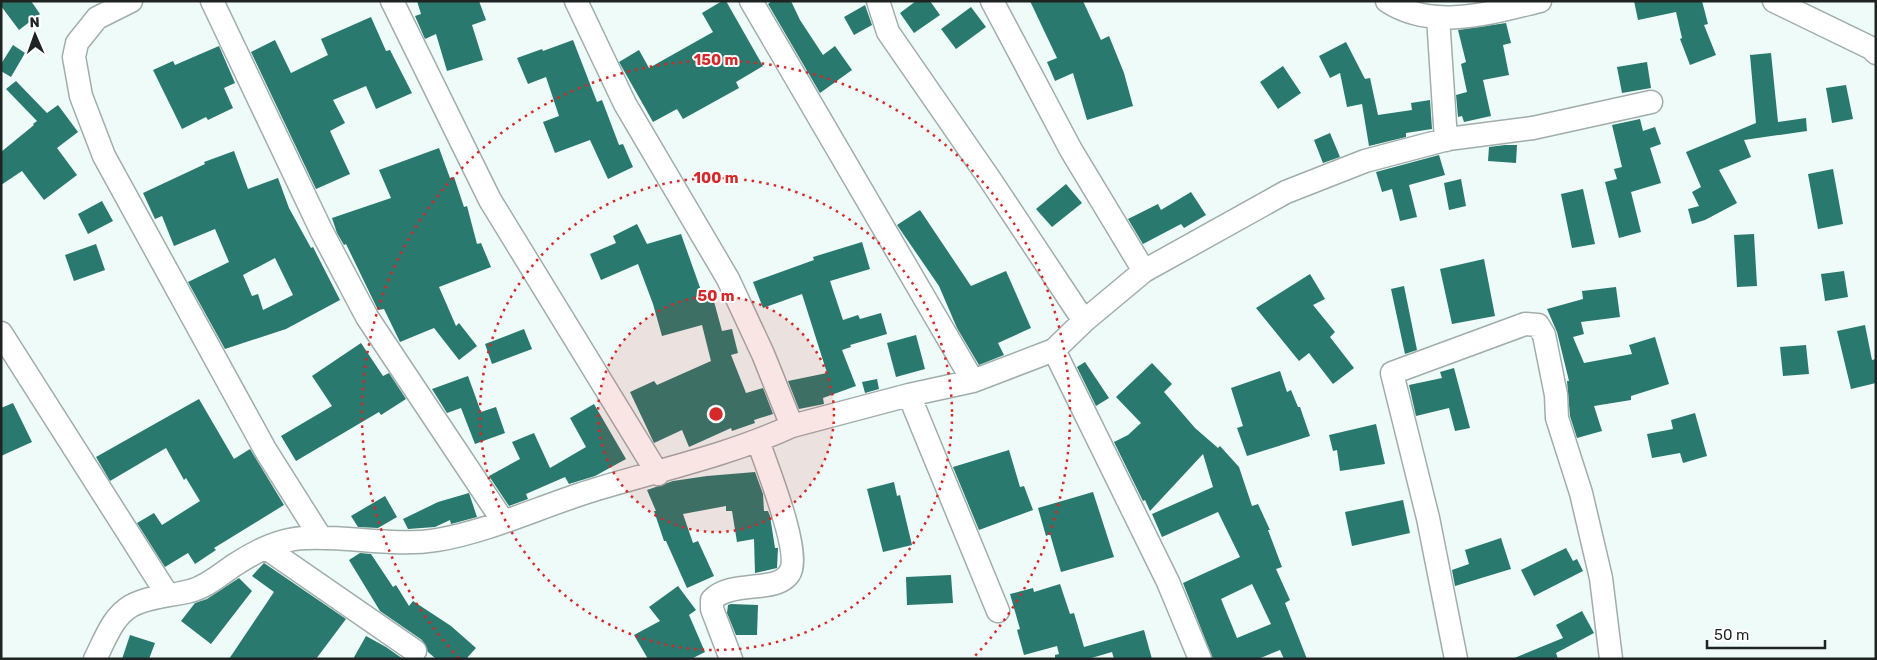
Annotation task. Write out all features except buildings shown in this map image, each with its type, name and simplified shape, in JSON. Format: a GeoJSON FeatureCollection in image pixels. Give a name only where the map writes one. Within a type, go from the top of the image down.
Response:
{"type":"FeatureCollection","features":[{"type":"Feature","properties":{"kind":"street"},"geometry":{"type":"LineString","coordinates":[[131,1],[97,18],[77,43],[74,57],[81,96],[104,156],[266,451],[321,538]]}},
{"type":"Feature","properties":{"kind":"street"},"geometry":{"type":"LineString","coordinates":[[212,1],[321,230],[367,317],[503,521]]}},
{"type":"Feature","properties":{"kind":"street"},"geometry":{"type":"LineString","coordinates":[[392,1],[490,200],[658,474]]}},
{"type":"Feature","properties":{"kind":"street"},"geometry":{"type":"LineString","coordinates":[[576,1],[626,104],[728,279],[764,354],[792,426]]}},
{"type":"Feature","properties":{"kind":"street"},"geometry":{"type":"LineString","coordinates":[[750,1],[973,381]]}},
{"type":"Feature","properties":{"kind":"street"},"geometry":{"type":"LineString","coordinates":[[878,1],[888,32],[1084,320]]}},
{"type":"Feature","properties":{"kind":"street"},"geometry":{"type":"LineString","coordinates":[[992,1],[1071,150],[1144,271]]}},
{"type":"Feature","properties":{"kind":"street"},"geometry":{"type":"LineString","coordinates":[[1387,1],[1400,10],[1425,17],[1464,16],[1540,1]]}},
{"type":"Feature","properties":{"kind":"street"},"geometry":{"type":"LineString","coordinates":[[1774,1],[1871,48],[1876,53]]}},
{"type":"Feature","properties":{"kind":"street"},"geometry":{"type":"LineString","coordinates":[[1438,17],[1446,140]]}},
{"type":"Feature","properties":{"kind":"street"},"geometry":{"type":"LineString","coordinates":[[95,659],[117,617],[132,605],[167,594],[191,591],[266,548],[284,541],[306,538],[435,540],[475,531],[597,489],[658,474],[758,441],[792,426],[909,395],[973,381],[1054,350],[1084,320],[1144,271],[1286,192],[1365,161],[1446,140],[1533,128],[1651,102]]}},
{"type":"Feature","properties":{"kind":"street"},"geometry":{"type":"LineString","coordinates":[[1456,659],[1428,518],[1392,373],[1525,324],[1538,325],[1544,334],[1556,395],[1557,418],[1581,493],[1601,578],[1611,659]]}},
{"type":"Feature","properties":{"kind":"street"},"geometry":{"type":"LineString","coordinates":[[1,333],[167,594]]}},
{"type":"Feature","properties":{"kind":"street"},"geometry":{"type":"LineString","coordinates":[[1054,350],[1168,582],[1200,659]]}},
{"type":"Feature","properties":{"kind":"street"},"geometry":{"type":"LineString","coordinates":[[909,395],[998,611]]}},
{"type":"Feature","properties":{"kind":"street"},"geometry":{"type":"LineString","coordinates":[[725,656],[712,609],[712,600],[719,593],[780,583],[789,574],[792,566],[792,541],[758,441]]}},
{"type":"Feature","properties":{"kind":"street"},"geometry":{"type":"LineString","coordinates":[[266,548],[415,651]]}}]}
